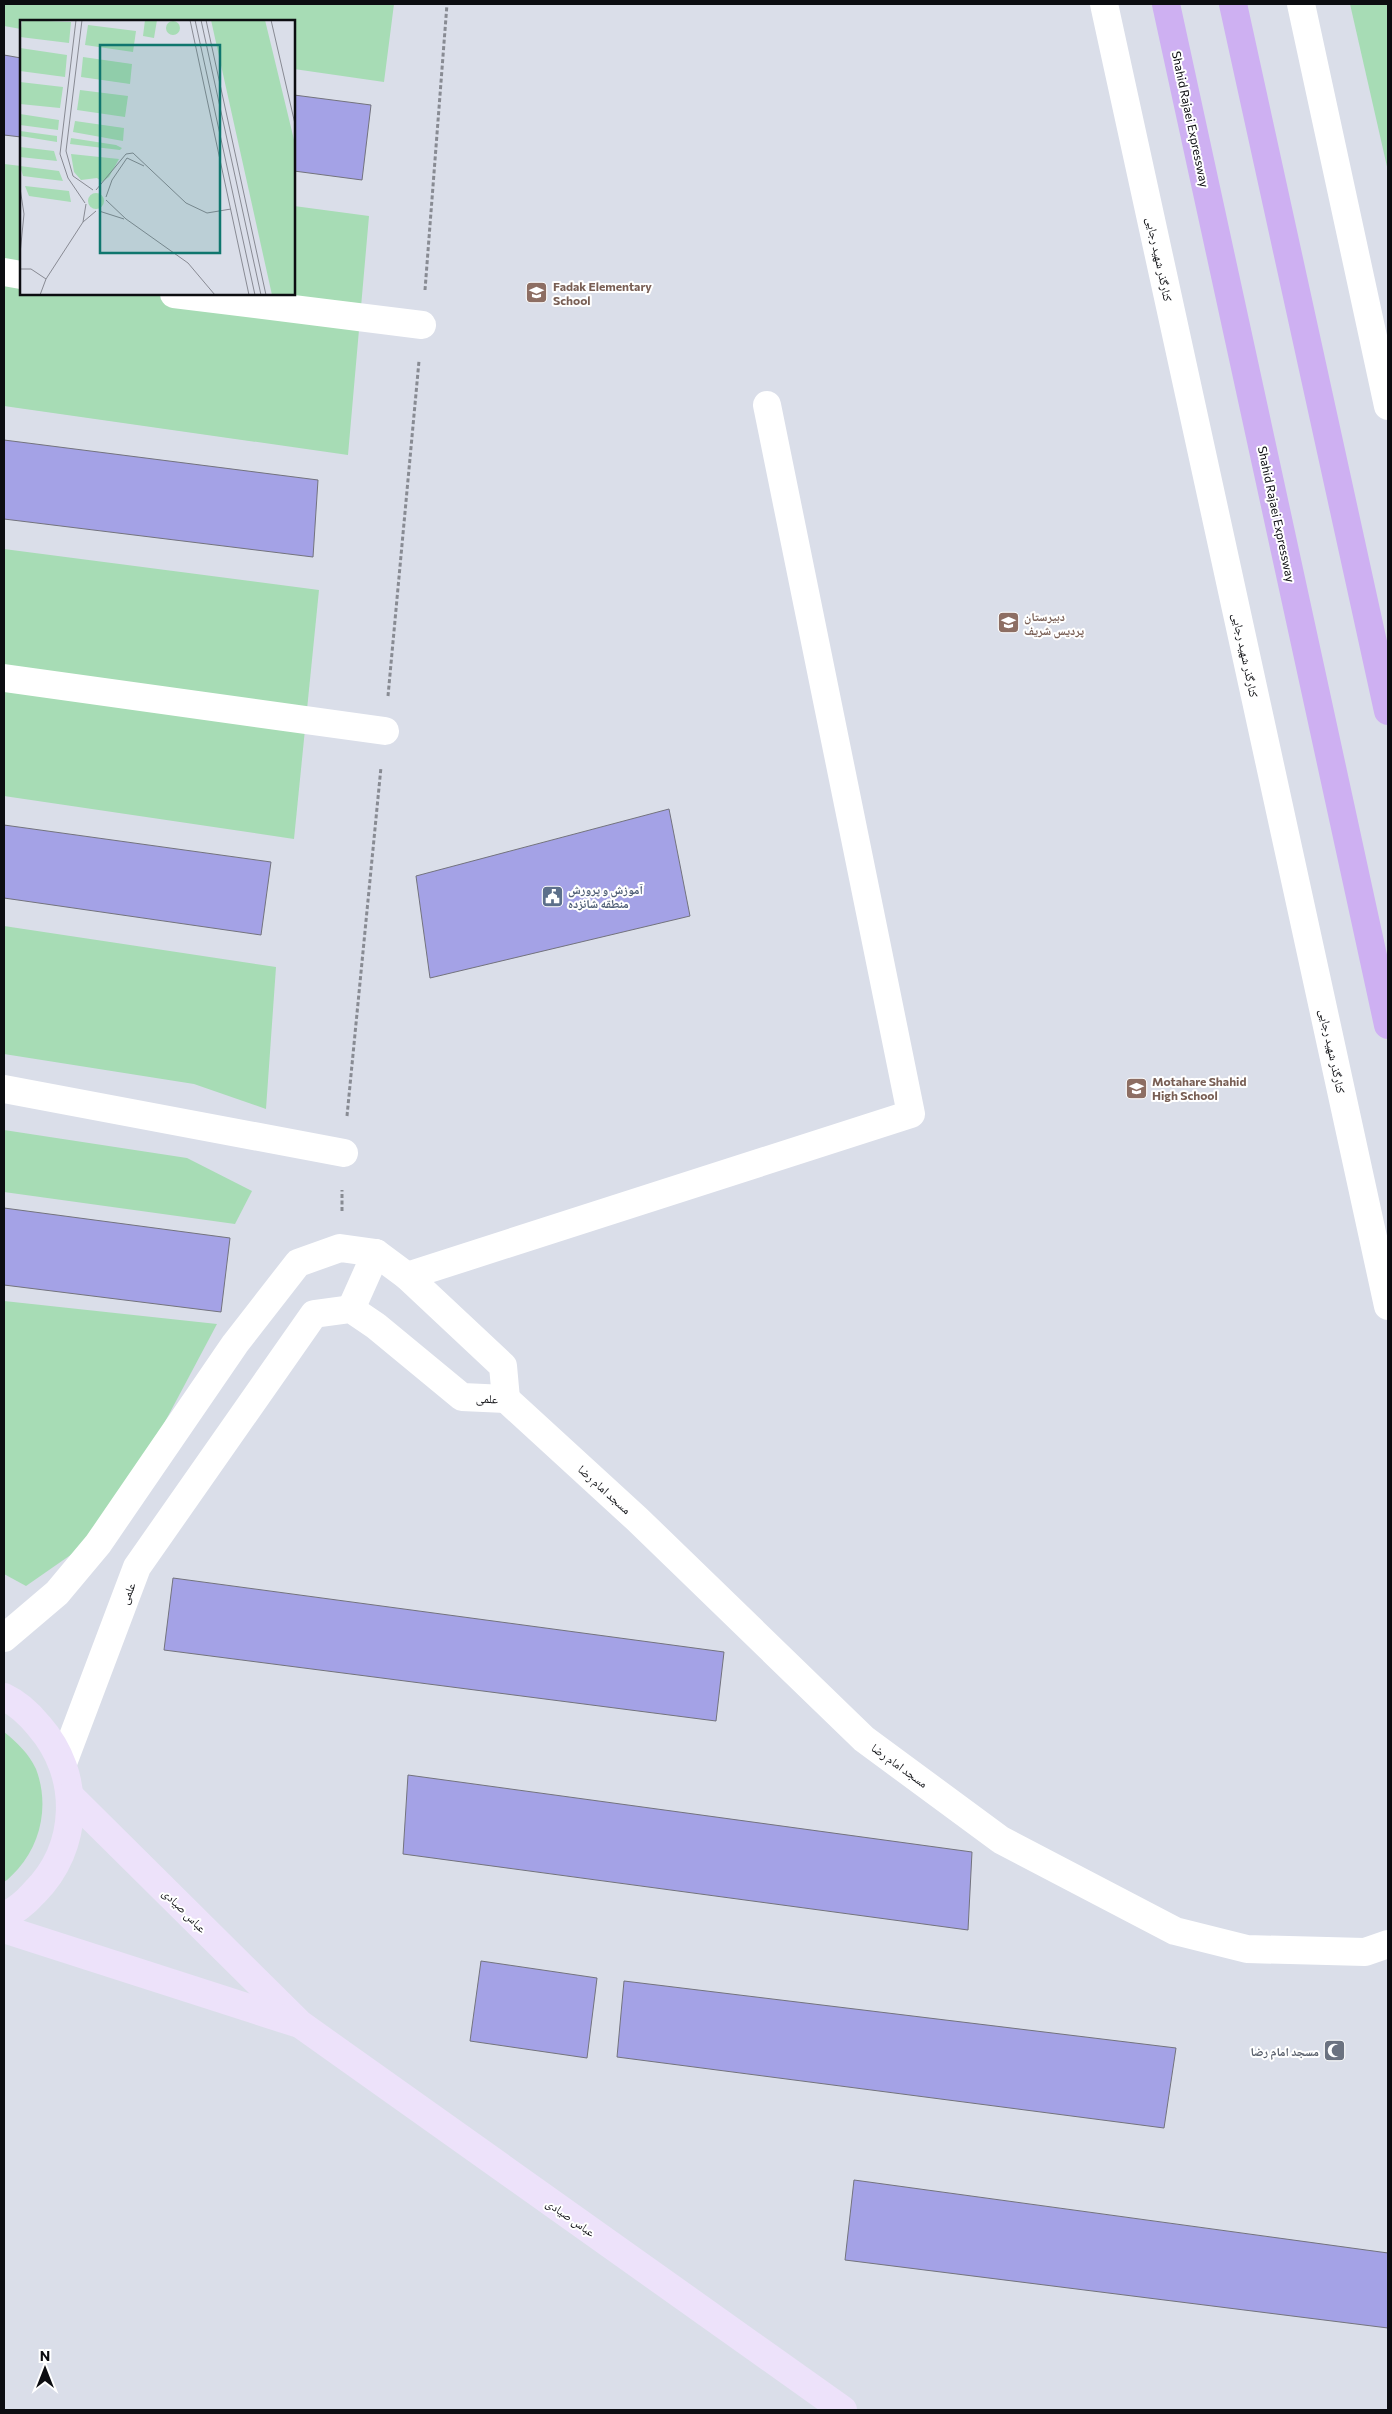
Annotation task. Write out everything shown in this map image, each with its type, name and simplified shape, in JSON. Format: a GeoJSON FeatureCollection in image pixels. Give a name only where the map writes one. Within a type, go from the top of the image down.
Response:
{"type":"FeatureCollection","features":[{"type":"Feature","properties":{"kind":"highway","name":"Shahid Rajaei Expressway"},"geometry":{"type":"LineString","coordinates":[[1166,4],[1388,1025]]}},
{"type":"Feature","properties":{"kind":"highway"},"geometry":{"type":"LineString","coordinates":[[1233,4],[1388,711]]}},
{"type":"Feature","properties":{"kind":"main road"},"geometry":{"type":"LineString","coordinates":[[4,1697],[30,1715],[49,1737],[63,1763],[70,1796],[70,1819],[67,1835],[56,1864],[44,1884],[27,1901],[4,1916]]}},
{"type":"Feature","properties":{"kind":"main road","name":"عباس صیادی"},"geometry":{"type":"LineString","coordinates":[[70,1796],[300,2024],[843,2410]]}},
{"type":"Feature","properties":{"kind":"main road","name":"عباس صیادی"},"geometry":{"type":"LineString","coordinates":[[4,1929],[300,2024]]}},
{"type":"Feature","properties":{"kind":"street","name":"کنارگذر شهید رجایی"},"geometry":{"type":"LineString","coordinates":[[1104,4],[1388,1306]]}},
{"type":"Feature","properties":{"kind":"street"},"geometry":{"type":"LineString","coordinates":[[1301,4],[1388,406]]}},
{"type":"Feature","properties":{"kind":"street"},"geometry":{"type":"LineString","coordinates":[[4,272],[20,274]]}},
{"type":"Feature","properties":{"kind":"street"},"geometry":{"type":"LineString","coordinates":[[182,295],[422,325]]}},
{"type":"Feature","properties":{"kind":"street"},"geometry":{"type":"LineString","coordinates":[[407,1276],[911,1114],[767,404]]}},
{"type":"Feature","properties":{"kind":"street"},"geometry":{"type":"LineString","coordinates":[[4,678],[385,731]]}},
{"type":"Feature","properties":{"kind":"street"},"geometry":{"type":"LineString","coordinates":[[4,1089],[344,1153]]}},
{"type":"Feature","properties":{"kind":"street","name":"علمی"},"geometry":{"type":"LineString","coordinates":[[4,1638],[57,1593],[98,1544],[235,1344],[298,1263],[340,1248],[376,1253],[407,1276],[503,1366],[506,1399],[462,1397],[376,1326],[351,1310],[314,1314],[137,1567],[63,1763]]}},
{"type":"Feature","properties":{"kind":"street"},"geometry":{"type":"LineString","coordinates":[[351,1310],[376,1253]]}},
{"type":"Feature","properties":{"kind":"street","name":"مسجد امام رضا"},"geometry":{"type":"LineString","coordinates":[[506,1399],[637,1519],[864,1739],[1001,1840],[1175,1931],[1247,1949],[1365,1952],[1388,1944]]}},
{"type":"Feature","properties":{"kind":"path"},"geometry":{"type":"LineString","coordinates":[[340,1248],[344,1153],[422,325],[447,4]]}},
{"type":"Feature","properties":{"kind":"green space"},"geometry":{"type":"Polygon","coordinates":[[[4,4],[394,4],[384,82],[295,69],[295,20],[20,20],[20,29],[4,26],[4,4]]]}},
{"type":"Feature","properties":{"kind":"green space"},"geometry":{"type":"Polygon","coordinates":[[[1350,4],[1388,4],[1388,171],[1350,4]]]}},
{"type":"Feature","properties":{"kind":"green space"},"geometry":{"type":"Polygon","coordinates":[[[4,164],[20,166],[20,295],[295,295],[295,206],[369,216],[348,455],[4,406],[4,164]]]}},
{"type":"Feature","properties":{"kind":"green space"},"geometry":{"type":"Polygon","coordinates":[[[4,549],[319,590],[294,839],[4,796],[4,549]]]}},
{"type":"Feature","properties":{"kind":"green space"},"geometry":{"type":"Polygon","coordinates":[[[4,926],[276,967],[266,1109],[194,1084],[4,1054],[4,926]]]}},
{"type":"Feature","properties":{"kind":"green space"},"geometry":{"type":"Polygon","coordinates":[[[4,1130],[187,1158],[252,1191],[235,1224],[4,1192],[4,1130]]]}},
{"type":"Feature","properties":{"kind":"green space"},"geometry":{"type":"Polygon","coordinates":[[[4,1301],[217,1324],[108,1529],[26,1586],[4,1574],[4,1301]]]}},
{"type":"Feature","properties":{"kind":"green space"},"geometry":{"type":"Polygon","coordinates":[[[4,1732],[30,1758],[36,1769],[42,1795],[42,1808],[41,1822],[33,1847],[18,1869],[4,1882],[4,1732]]]}},
{"type":"Feature","properties":{"kind":"building"},"geometry":{"type":"Polygon","coordinates":[[[4,55],[20,58],[20,137],[4,135],[4,55]]]}},
{"type":"Feature","properties":{"kind":"building"},"geometry":{"type":"Polygon","coordinates":[[[295,95],[371,105],[362,180],[295,171],[295,95]]]}},
{"type":"Feature","properties":{"kind":"building"},"geometry":{"type":"Polygon","coordinates":[[[4,440],[318,480],[313,557],[4,519],[4,440]]]}},
{"type":"Feature","properties":{"kind":"building","name":"آموزش و پرورش منطقه شانزده"},"geometry":{"type":"Polygon","coordinates":[[[669,809],[690,916],[430,978],[416,876],[669,809]]]}},
{"type":"Feature","properties":{"kind":"building"},"geometry":{"type":"Polygon","coordinates":[[[4,825],[271,862],[261,935],[4,898],[4,825]]]}},
{"type":"Feature","properties":{"kind":"building"},"geometry":{"type":"Polygon","coordinates":[[[4,1208],[230,1238],[221,1312],[4,1285],[4,1208]]]}},
{"type":"Feature","properties":{"kind":"building"},"geometry":{"type":"Polygon","coordinates":[[[173,1578],[724,1652],[716,1721],[164,1650],[173,1578]]]}},
{"type":"Feature","properties":{"kind":"building"},"geometry":{"type":"Polygon","coordinates":[[[408,1775],[972,1852],[968,1930],[403,1854],[408,1775]]]}},
{"type":"Feature","properties":{"kind":"building"},"geometry":{"type":"Polygon","coordinates":[[[481,1961],[597,1978],[587,2058],[470,2041],[481,1961]]]}},
{"type":"Feature","properties":{"kind":"building"},"geometry":{"type":"Polygon","coordinates":[[[624,1981],[1176,2048],[1164,2128],[617,2057],[624,1981]]]}},
{"type":"Feature","properties":{"kind":"building"},"geometry":{"type":"Polygon","coordinates":[[[854,2180],[1388,2253],[1388,2328],[845,2260],[854,2180]]]}},
{"type":"Feature","properties":{"kind":"place","name":"Fadak Elementary School"},"geometry":{"type":"Point","coordinates":[537,293]}},
{"type":"Feature","properties":{"kind":"place","name":"دبیرستان پردیس شریف"},"geometry":{"type":"Point","coordinates":[1008,623]}},
{"type":"Feature","properties":{"kind":"place","name":"آموزش و پرورش منطقه شانزده"},"geometry":{"type":"Point","coordinates":[552,896]}},
{"type":"Feature","properties":{"kind":"place","name":"Motahare Shahid High School"},"geometry":{"type":"Point","coordinates":[1136,1088]}},
{"type":"Feature","properties":{"kind":"place","name":"مسجد امام رضا"},"geometry":{"type":"Point","coordinates":[1335,2051]}}]}
